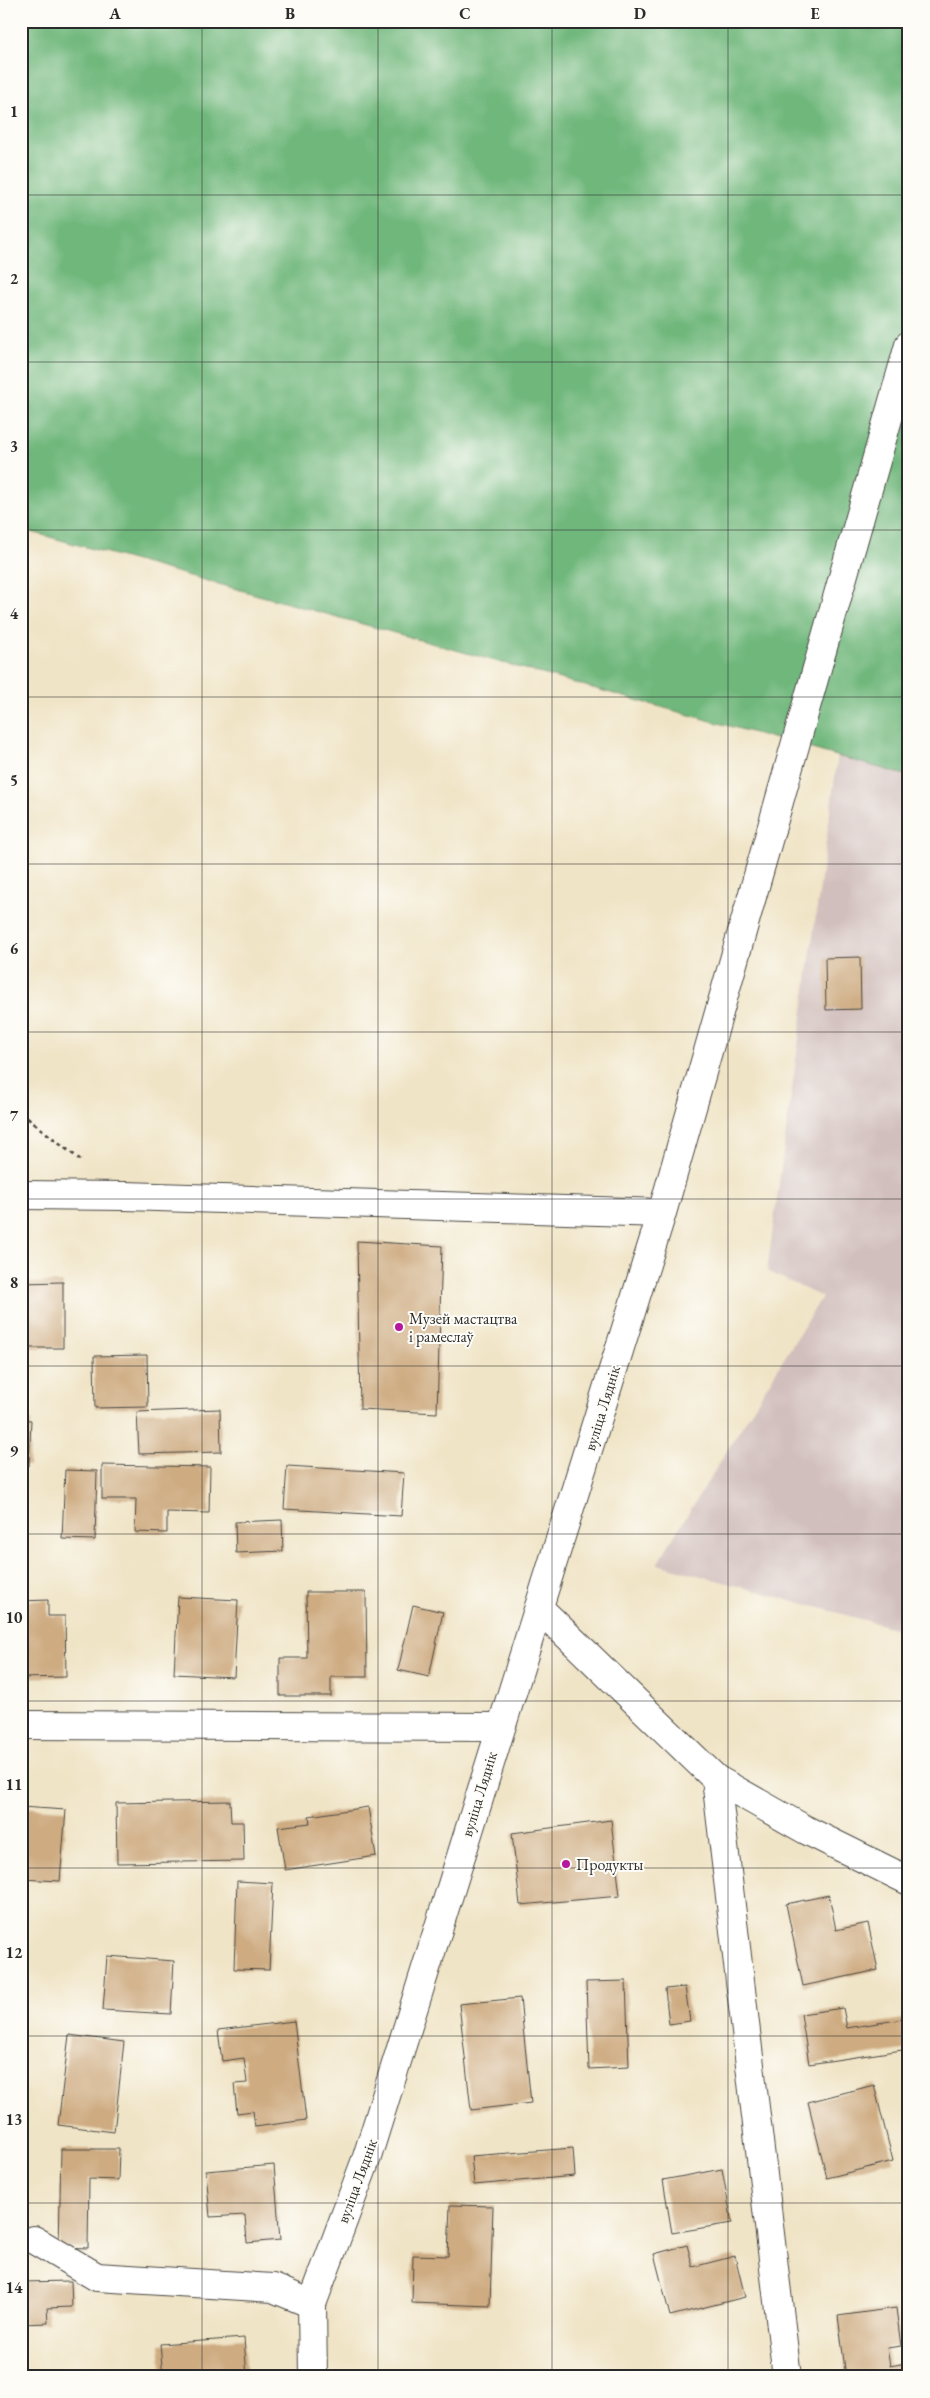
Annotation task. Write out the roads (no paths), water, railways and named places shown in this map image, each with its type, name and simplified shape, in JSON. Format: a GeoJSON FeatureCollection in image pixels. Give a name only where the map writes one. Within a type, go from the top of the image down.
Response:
{"type":"FeatureCollection","features":[{"type":"Feature","properties":{"kind":"street","name":"вуліца Ляднік"},"geometry":{"type":"LineString","coordinates":[[313,2377],[312,2304],[367,2157],[662,1214],[909,345]]}},
{"type":"Feature","properties":{"kind":"street"},"geometry":{"type":"LineString","coordinates":[[21,1195],[125,1196],[662,1214]]}},
{"type":"Feature","properties":{"kind":"street"},"geometry":{"type":"LineString","coordinates":[[540,1609],[716,1779],[806,1830],[909,1881]]}},
{"type":"Feature","properties":{"kind":"street"},"geometry":{"type":"LineString","coordinates":[[21,1725],[500,1727]]}},
{"type":"Feature","properties":{"kind":"street"},"geometry":{"type":"LineString","coordinates":[[716,1779],[787,2377]]}},
{"type":"Feature","properties":{"kind":"street"},"geometry":{"type":"LineString","coordinates":[[34,2240],[97,2277],[273,2288],[312,2304]]}},
{"type":"Feature","properties":{"kind":"place","name":"Музей мастацтва і рамеслаў"},"geometry":{"type":"Point","coordinates":[399,1327]}},
{"type":"Feature","properties":{"kind":"place","name":"Продукты"},"geometry":{"type":"Point","coordinates":[566,1864]}}]}
